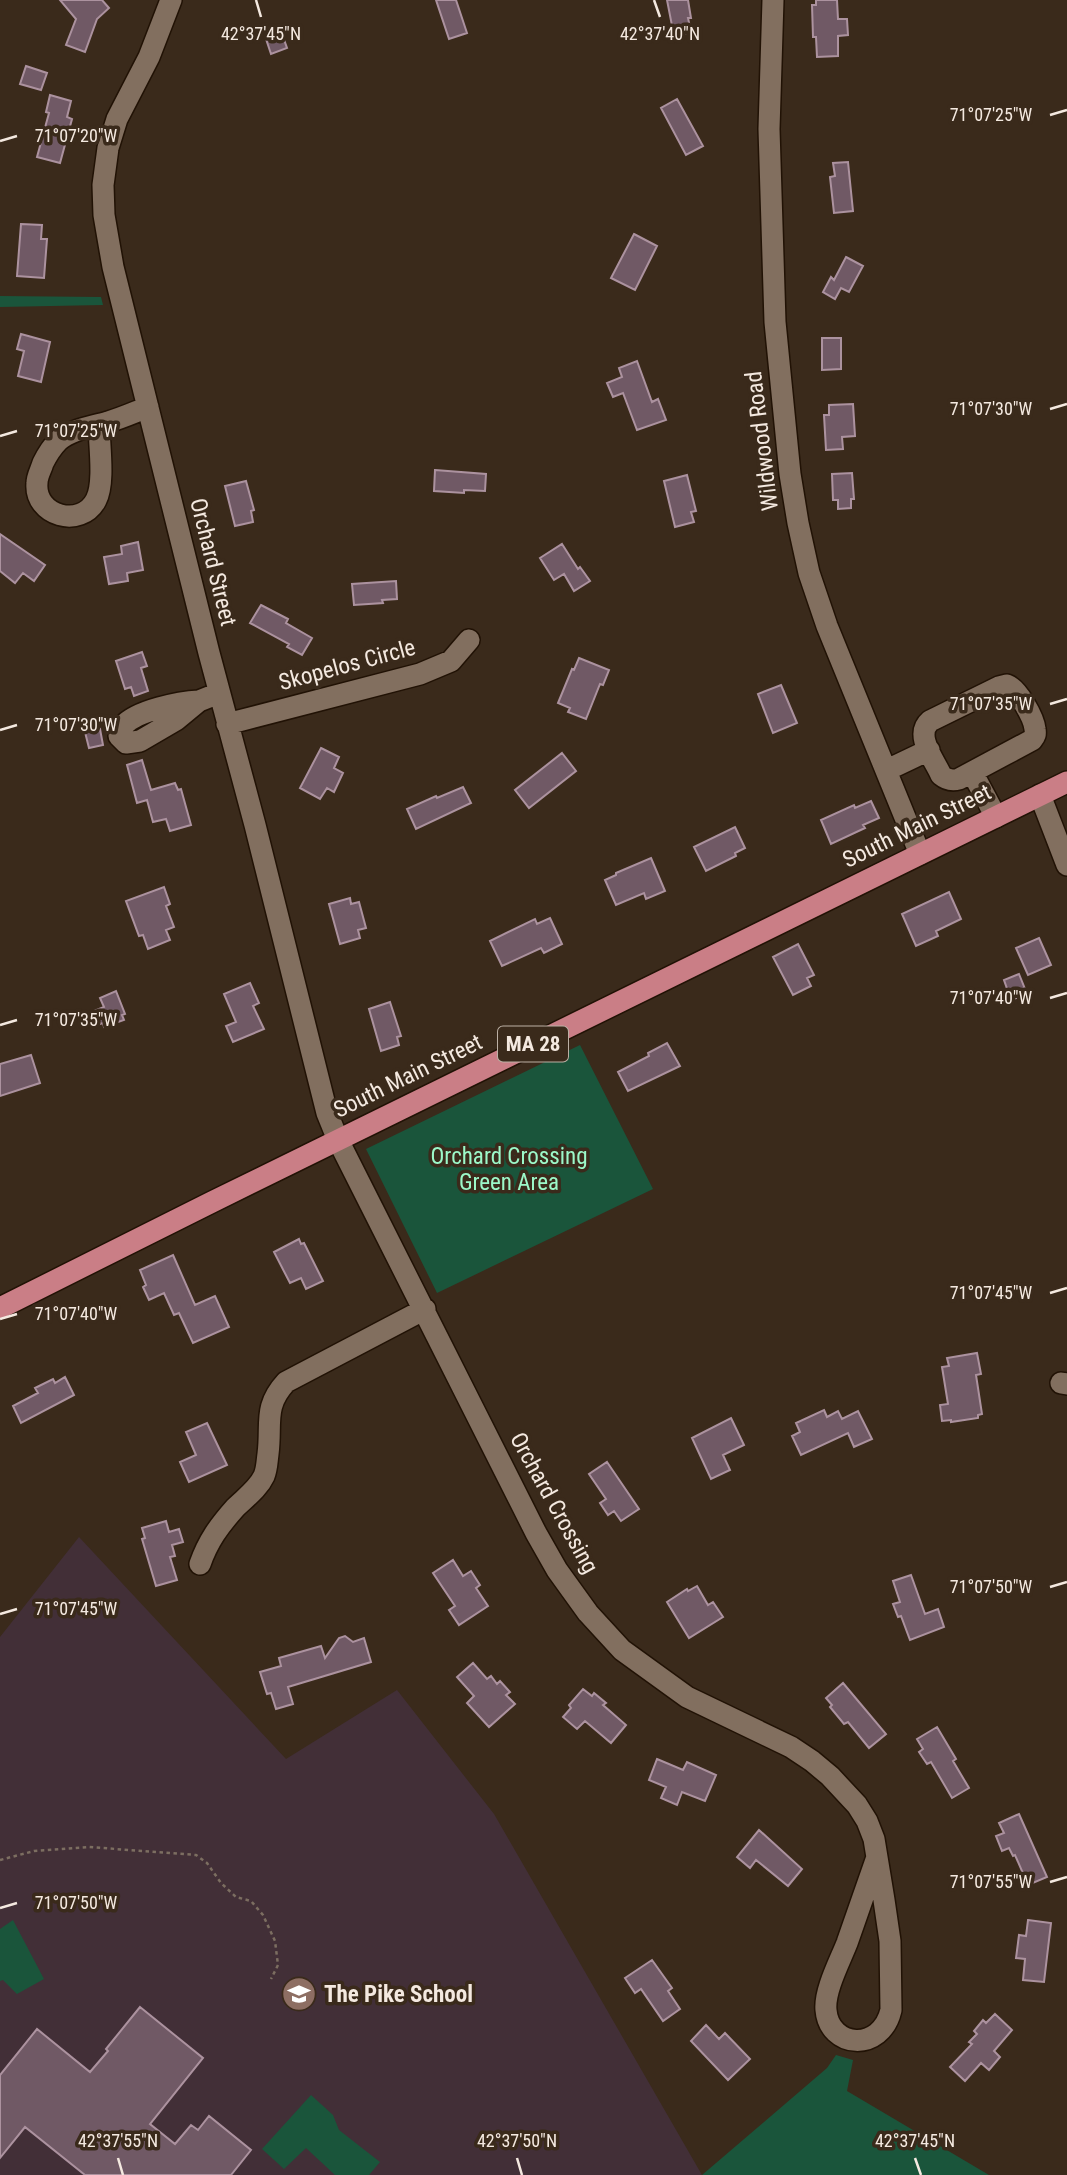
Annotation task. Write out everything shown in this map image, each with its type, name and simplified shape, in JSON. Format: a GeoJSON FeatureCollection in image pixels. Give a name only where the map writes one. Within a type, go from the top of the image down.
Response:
{"type":"FeatureCollection","features":[{"type":"Feature","properties":{"kind":"main road","name":"South Main Street"},"geometry":{"type":"LineString","coordinates":[[0,1308],[1067,782]]}},
{"type":"Feature","properties":{"kind":"street","name":"Orchard Street"},"geometry":{"type":"LineString","coordinates":[[171,0],[149,57],[117,119],[108,148],[103,185],[104,215],[113,267],[148,407],[209,697],[227,724],[327,1114],[338,1140]]}},
{"type":"Feature","properties":{"kind":"street","name":"Wildwood Road"},"geometry":{"type":"LineString","coordinates":[[773,0],[769,130],[774,309],[790,474],[798,523],[809,573],[832,638],[920,854]]}},
{"type":"Feature","properties":{"kind":"street"},"geometry":{"type":"LineString","coordinates":[[99,425],[148,407]]}},
{"type":"Feature","properties":{"kind":"street","name":"Skopelos Circle"},"geometry":{"type":"LineString","coordinates":[[227,724],[420,674],[452,661],[470,640]]}},
{"type":"Feature","properties":{"kind":"street"},"geometry":{"type":"LineString","coordinates":[[1004,685],[1013,687],[1018,693],[1035,727],[1034,738],[1028,744],[956,779],[946,778],[940,772],[929,750],[923,735],[924,727],[928,723],[1004,685]]}},
{"type":"Feature","properties":{"kind":"street"},"geometry":{"type":"LineString","coordinates":[[887,770],[929,750]]}},
{"type":"Feature","properties":{"kind":"street"},"geometry":{"type":"LineString","coordinates":[[972,772],[996,817]]}},
{"type":"Feature","properties":{"kind":"street"},"geometry":{"type":"LineString","coordinates":[[1040,795],[1067,865]]}},
{"type":"Feature","properties":{"kind":"street","name":"Orchard Crossing"},"geometry":{"type":"LineString","coordinates":[[338,1140],[536,1533],[557,1570],[588,1613],[622,1650],[686,1696],[791,1747],[812,1761],[845,1791],[867,1821],[874,1839],[890,1941],[891,2010],[882,2031],[862,2041],[850,2040],[832,2027],[825,2007],[876,1860]]}},
{"type":"Feature","properties":{"kind":"street"},"geometry":{"type":"LineString","coordinates":[[200,1564],[208,1543],[233,1510],[259,1485],[266,1473],[271,1402],[278,1391],[286,1382],[425,1309]]}},
{"type":"Feature","properties":{"kind":"path"},"geometry":{"type":"LineString","coordinates":[[0,1860],[34,1851],[89,1847],[196,1855],[207,1863],[221,1883],[236,1897],[251,1901],[262,1914],[275,1941],[278,1965],[271,1979]]}},
{"type":"Feature","properties":{"kind":"shaded area","name":"The Pike School"},"geometry":{"type":"Polygon","coordinates":[[[79,1537],[286,1759],[397,1690],[494,1814],[702,2175],[0,2175],[0,1637],[79,1537]]]}},
{"type":"Feature","properties":{"kind":"green space"},"geometry":{"type":"Polygon","coordinates":[[[0,296],[101,297],[103,305],[0,307],[0,296]]]}},
{"type":"Feature","properties":{"kind":"green space","name":"Orchard Crossing Green Area"},"geometry":{"type":"Polygon","coordinates":[[[580,1045],[653,1189],[437,1293],[366,1149],[580,1045]]]}},
{"type":"Feature","properties":{"kind":"green space"},"geometry":{"type":"Polygon","coordinates":[[[13,1920],[44,1979],[17,1994],[3,1980],[0,1981],[0,1929],[13,1920]]]}},
{"type":"Feature","properties":{"kind":"green space"},"geometry":{"type":"Polygon","coordinates":[[[836,2055],[853,2060],[847,2091],[989,2175],[702,2175],[827,2068],[836,2055]]]}},
{"type":"Feature","properties":{"kind":"green space"},"geometry":{"type":"Polygon","coordinates":[[[311,2095],[333,2115],[339,2130],[380,2162],[369,2175],[335,2175],[306,2148],[284,2169],[262,2149],[311,2095]]]}},
{"type":"Feature","properties":{"kind":"building"},"geometry":{"type":"Polygon","coordinates":[[[60,0],[102,0],[109,8],[97,19],[85,52],[66,45],[76,19],[60,0]]]}},
{"type":"Feature","properties":{"kind":"building"},"geometry":{"type":"Polygon","coordinates":[[[436,0],[456,0],[467,33],[449,39],[436,0]]]}},
{"type":"Feature","properties":{"kind":"building"},"geometry":{"type":"Polygon","coordinates":[[[667,0],[688,0],[691,32],[674,36],[667,0]]]}},
{"type":"Feature","properties":{"kind":"building"},"geometry":{"type":"Polygon","coordinates":[[[816,0],[837,0],[838,19],[847,19],[848,35],[838,36],[838,56],[817,57],[812,5],[816,5],[816,0]]]}},
{"type":"Feature","properties":{"kind":"building"},"geometry":{"type":"Polygon","coordinates":[[[282,34],[287,48],[271,54],[266,39],[282,34]]]}},
{"type":"Feature","properties":{"kind":"building"},"geometry":{"type":"Polygon","coordinates":[[[26,66],[47,73],[41,90],[20,84],[26,66]]]}},
{"type":"Feature","properties":{"kind":"building"},"geometry":{"type":"Polygon","coordinates":[[[50,95],[71,101],[67,117],[72,119],[60,163],[37,157],[49,113],[46,112],[50,95]]]}},
{"type":"Feature","properties":{"kind":"building"},"geometry":{"type":"Polygon","coordinates":[[[677,99],[703,146],[686,155],[661,108],[677,99]]]}},
{"type":"Feature","properties":{"kind":"building"},"geometry":{"type":"Polygon","coordinates":[[[848,162],[853,211],[834,213],[830,177],[835,176],[833,163],[848,162]]]}},
{"type":"Feature","properties":{"kind":"building"},"geometry":{"type":"Polygon","coordinates":[[[21,224],[42,225],[41,239],[47,239],[44,278],[17,276],[21,224]]]}},
{"type":"Feature","properties":{"kind":"building"},"geometry":{"type":"Polygon","coordinates":[[[634,234],[657,246],[635,290],[611,278],[634,234]]]}},
{"type":"Feature","properties":{"kind":"building"},"geometry":{"type":"Polygon","coordinates":[[[846,257],[863,266],[849,292],[841,288],[835,299],[823,292],[831,277],[834,280],[846,257]]]}},
{"type":"Feature","properties":{"kind":"building"},"geometry":{"type":"Polygon","coordinates":[[[21,334],[50,342],[41,382],[18,376],[24,351],[17,349],[21,334]]]}},
{"type":"Feature","properties":{"kind":"building"},"geometry":{"type":"Polygon","coordinates":[[[822,338],[841,338],[841,369],[822,370],[822,338]]]}},
{"type":"Feature","properties":{"kind":"building"},"geometry":{"type":"Polygon","coordinates":[[[637,361],[652,402],[658,399],[666,420],[637,430],[623,393],[613,397],[607,383],[622,377],[619,368],[637,361]]]}},
{"type":"Feature","properties":{"kind":"building"},"geometry":{"type":"Polygon","coordinates":[[[853,404],[855,436],[842,437],[843,449],[826,450],[824,415],[829,415],[829,405],[853,404]]]}},
{"type":"Feature","properties":{"kind":"building"},"geometry":{"type":"Polygon","coordinates":[[[435,470],[486,474],[485,491],[434,491],[435,470]]]}},
{"type":"Feature","properties":{"kind":"building"},"geometry":{"type":"Polygon","coordinates":[[[852,473],[854,499],[851,499],[851,508],[838,509],[838,500],[833,500],[832,474],[852,473]]]}},
{"type":"Feature","properties":{"kind":"building"},"geometry":{"type":"Polygon","coordinates":[[[687,475],[696,511],[691,512],[694,522],[675,527],[664,481],[687,475]]]}},
{"type":"Feature","properties":{"kind":"building"},"geometry":{"type":"Polygon","coordinates":[[[246,481],[254,510],[251,511],[253,522],[235,526],[225,486],[246,481]]]}},
{"type":"Feature","properties":{"kind":"building"},"geometry":{"type":"Polygon","coordinates":[[[0,534],[45,565],[34,581],[23,573],[15,583],[0,571],[0,534]]]}},
{"type":"Feature","properties":{"kind":"building"},"geometry":{"type":"Polygon","coordinates":[[[138,542],[143,570],[127,573],[128,581],[109,584],[104,557],[122,554],[121,546],[138,542]]]}},
{"type":"Feature","properties":{"kind":"building"},"geometry":{"type":"Polygon","coordinates":[[[562,544],[578,569],[580,567],[590,581],[574,591],[564,574],[554,580],[540,558],[562,544]]]}},
{"type":"Feature","properties":{"kind":"building"},"geometry":{"type":"Polygon","coordinates":[[[396,581],[397,599],[354,605],[352,584],[396,581]]]}},
{"type":"Feature","properties":{"kind":"building"},"geometry":{"type":"Polygon","coordinates":[[[261,605],[288,619],[286,623],[312,638],[302,655],[287,647],[289,644],[250,623],[261,605]]]}},
{"type":"Feature","properties":{"kind":"building"},"geometry":{"type":"Polygon","coordinates":[[[142,652],[147,666],[141,668],[148,691],[134,696],[131,687],[125,689],[116,661],[142,652]]]}},
{"type":"Feature","properties":{"kind":"building"},"geometry":{"type":"Polygon","coordinates":[[[579,658],[609,670],[603,685],[600,684],[586,719],[568,712],[570,708],[558,703],[579,658]]]}},
{"type":"Feature","properties":{"kind":"building"},"geometry":{"type":"Polygon","coordinates":[[[781,685],[797,723],[773,733],[758,694],[781,685]]]}},
{"type":"Feature","properties":{"kind":"building"},"geometry":{"type":"Polygon","coordinates":[[[100,729],[103,745],[89,748],[85,732],[100,729]]]}},
{"type":"Feature","properties":{"kind":"building"},"geometry":{"type":"Polygon","coordinates":[[[321,748],[339,757],[334,768],[343,773],[334,792],[327,788],[320,799],[300,788],[321,748]]]}},
{"type":"Feature","properties":{"kind":"building"},"geometry":{"type":"Polygon","coordinates":[[[562,753],[576,771],[529,808],[515,790],[562,753]]]}},
{"type":"Feature","properties":{"kind":"building"},"geometry":{"type":"Polygon","coordinates":[[[142,760],[151,790],[175,783],[178,790],[181,789],[191,825],[170,831],[166,819],[153,822],[147,800],[137,803],[127,765],[142,760]]]}},
{"type":"Feature","properties":{"kind":"building"},"geometry":{"type":"Polygon","coordinates":[[[463,787],[471,803],[416,829],[407,809],[463,787]]]}},
{"type":"Feature","properties":{"kind":"building"},"geometry":{"type":"Polygon","coordinates":[[[871,801],[879,818],[863,825],[865,828],[831,844],[821,820],[854,805],[855,808],[871,801]]]}},
{"type":"Feature","properties":{"kind":"building"},"geometry":{"type":"Polygon","coordinates":[[[735,827],[745,848],[735,853],[736,856],[706,871],[694,847],[735,827]]]}},
{"type":"Feature","properties":{"kind":"building"},"geometry":{"type":"Polygon","coordinates":[[[651,858],[665,891],[646,899],[644,893],[616,905],[605,880],[651,858]]]}},
{"type":"Feature","properties":{"kind":"building"},"geometry":{"type":"Polygon","coordinates":[[[164,887],[170,904],[166,906],[174,927],[166,930],[170,940],[148,949],[143,935],[139,936],[126,901],[164,887]]]}},
{"type":"Feature","properties":{"kind":"building"},"geometry":{"type":"Polygon","coordinates":[[[949,892],[961,919],[936,931],[938,936],[916,946],[902,914],[949,892]]]}},
{"type":"Feature","properties":{"kind":"building"},"geometry":{"type":"Polygon","coordinates":[[[350,898],[351,904],[359,902],[366,928],[358,930],[360,938],[340,944],[329,904],[350,898]]]}},
{"type":"Feature","properties":{"kind":"building"},"geometry":{"type":"Polygon","coordinates":[[[550,918],[562,944],[544,953],[541,948],[502,966],[490,941],[535,919],[537,924],[550,918]]]}},
{"type":"Feature","properties":{"kind":"building"},"geometry":{"type":"Polygon","coordinates":[[[1039,938],[1051,965],[1028,975],[1016,948],[1039,938]]]}},
{"type":"Feature","properties":{"kind":"building"},"geometry":{"type":"Polygon","coordinates":[[[798,944],[814,975],[807,978],[811,986],[793,995],[773,957],[798,944]]]}},
{"type":"Feature","properties":{"kind":"building"},"geometry":{"type":"Polygon","coordinates":[[[1019,974],[1027,994],[1011,1000],[1004,980],[1019,974]]]}},
{"type":"Feature","properties":{"kind":"building"},"geometry":{"type":"Polygon","coordinates":[[[250,983],[259,1003],[253,1006],[264,1029],[233,1042],[226,1026],[236,1022],[224,994],[250,983]]]}},
{"type":"Feature","properties":{"kind":"building"},"geometry":{"type":"Polygon","coordinates":[[[116,991],[125,1014],[122,1015],[124,1020],[104,1027],[94,1011],[104,1007],[100,998],[116,991]]]}},
{"type":"Feature","properties":{"kind":"building"},"geometry":{"type":"Polygon","coordinates":[[[390,1002],[401,1036],[397,1037],[399,1045],[381,1051],[369,1009],[390,1002]]]}},
{"type":"Feature","properties":{"kind":"building"},"geometry":{"type":"Polygon","coordinates":[[[667,1043],[680,1066],[628,1091],[618,1072],[667,1043]]]}},
{"type":"Feature","properties":{"kind":"building"},"geometry":{"type":"Polygon","coordinates":[[[31,1055],[40,1083],[0,1096],[0,1064],[31,1055]]]}},
{"type":"Feature","properties":{"kind":"building"},"geometry":{"type":"Polygon","coordinates":[[[299,1239],[301,1244],[304,1243],[323,1281],[306,1289],[301,1278],[290,1283],[274,1252],[299,1239]]]}},
{"type":"Feature","properties":{"kind":"building"},"geometry":{"type":"Polygon","coordinates":[[[173,1255],[195,1305],[215,1296],[229,1327],[193,1343],[179,1313],[174,1315],[164,1293],[149,1300],[140,1270],[173,1255]]]}},
{"type":"Feature","properties":{"kind":"building"},"geometry":{"type":"Polygon","coordinates":[[[977,1353],[981,1374],[976,1375],[982,1414],[978,1415],[978,1418],[942,1421],[940,1405],[948,1404],[942,1367],[949,1366],[947,1358],[977,1353]]]}},
{"type":"Feature","properties":{"kind":"building"},"geometry":{"type":"Polygon","coordinates":[[[65,1377],[74,1395],[21,1423],[13,1406],[38,1393],[35,1388],[53,1379],[55,1383],[65,1377]]]}},
{"type":"Feature","properties":{"kind":"building"},"geometry":{"type":"Polygon","coordinates":[[[824,1410],[827,1417],[838,1411],[842,1419],[858,1411],[872,1439],[854,1447],[848,1433],[801,1455],[792,1436],[800,1432],[796,1423],[824,1410]]]}},
{"type":"Feature","properties":{"kind":"building"},"geometry":{"type":"Polygon","coordinates":[[[731,1418],[744,1445],[723,1455],[730,1470],[711,1479],[692,1438],[731,1418]]]}},
{"type":"Feature","properties":{"kind":"building"},"geometry":{"type":"Polygon","coordinates":[[[207,1423],[227,1465],[189,1482],[180,1462],[196,1455],[186,1432],[207,1423]]]}},
{"type":"Feature","properties":{"kind":"building"},"geometry":{"type":"Polygon","coordinates":[[[607,1462],[639,1509],[621,1521],[614,1511],[608,1515],[600,1503],[606,1499],[589,1474],[607,1462]]]}},
{"type":"Feature","properties":{"kind":"building"},"geometry":{"type":"Polygon","coordinates":[[[166,1521],[169,1532],[179,1529],[183,1542],[172,1545],[175,1556],[170,1557],[177,1580],[156,1586],[142,1539],[145,1538],[142,1528],[166,1521]]]}},
{"type":"Feature","properties":{"kind":"building"},"geometry":{"type":"Polygon","coordinates":[[[453,1560],[463,1576],[471,1571],[480,1585],[476,1588],[488,1606],[459,1625],[449,1610],[455,1606],[433,1573],[453,1560]]]}},
{"type":"Feature","properties":{"kind":"building"},"geometry":{"type":"Polygon","coordinates":[[[911,1575],[925,1614],[938,1609],[944,1627],[910,1640],[901,1616],[898,1617],[893,1604],[900,1602],[893,1581],[911,1575]]]}},
{"type":"Feature","properties":{"kind":"building"},"geometry":{"type":"Polygon","coordinates":[[[697,1586],[708,1605],[713,1602],[723,1617],[689,1638],[667,1602],[697,1586]]]}},
{"type":"Feature","properties":{"kind":"building"},"geometry":{"type":"Polygon","coordinates":[[[345,1636],[353,1642],[364,1638],[371,1662],[288,1687],[293,1704],[276,1709],[271,1693],[267,1694],[260,1672],[281,1666],[279,1658],[321,1646],[325,1658],[339,1638],[345,1636]]]}},
{"type":"Feature","properties":{"kind":"building"},"geometry":{"type":"Polygon","coordinates":[[[473,1663],[487,1679],[491,1676],[497,1684],[500,1681],[510,1692],[506,1695],[515,1704],[489,1727],[467,1703],[474,1696],[457,1677],[473,1663]]]}},
{"type":"Feature","properties":{"kind":"building"},"geometry":{"type":"Polygon","coordinates":[[[843,1683],[886,1734],[869,1748],[848,1722],[844,1724],[826,1698],[843,1683]]]}},
{"type":"Feature","properties":{"kind":"building"},"geometry":{"type":"Polygon","coordinates":[[[583,1689],[592,1696],[594,1693],[606,1703],[603,1705],[626,1725],[611,1743],[585,1721],[577,1729],[563,1717],[583,1689]]]}},
{"type":"Feature","properties":{"kind":"building"},"geometry":{"type":"Polygon","coordinates":[[[937,1727],[969,1788],[952,1798],[931,1762],[927,1764],[919,1752],[923,1749],[917,1739],[937,1727]]]}},
{"type":"Feature","properties":{"kind":"building"},"geometry":{"type":"Polygon","coordinates":[[[657,1759],[683,1770],[687,1762],[716,1775],[705,1801],[682,1792],[677,1805],[661,1798],[666,1787],[649,1780],[657,1759]]]}},
{"type":"Feature","properties":{"kind":"building"},"geometry":{"type":"Polygon","coordinates":[[[1019,1814],[1047,1877],[1028,1885],[1015,1855],[1013,1856],[1009,1848],[1002,1851],[996,1836],[1004,1833],[999,1823],[1019,1814]]]}},
{"type":"Feature","properties":{"kind":"building"},"geometry":{"type":"Polygon","coordinates":[[[759,1830],[802,1869],[788,1886],[756,1860],[750,1868],[737,1857],[759,1830]]]}},
{"type":"Feature","properties":{"kind":"building"},"geometry":{"type":"Polygon","coordinates":[[[1028,1920],[1051,1923],[1044,1982],[1023,1980],[1025,1959],[1016,1958],[1019,1935],[1026,1936],[1028,1920]]]}},
{"type":"Feature","properties":{"kind":"building"},"geometry":{"type":"Polygon","coordinates":[[[652,1960],[672,1988],[668,1991],[680,2009],[663,2021],[641,1989],[635,1993],[625,1978],[652,1960]]]}},
{"type":"Feature","properties":{"kind":"building"},"geometry":{"type":"Polygon","coordinates":[[[140,2007],[203,2058],[150,2124],[175,2144],[191,2125],[198,2130],[209,2116],[251,2150],[231,2175],[85,2175],[25,2127],[0,2158],[0,2075],[37,2029],[90,2072],[140,2007]]]}},
{"type":"Feature","properties":{"kind":"building"},"geometry":{"type":"Polygon","coordinates":[[[995,2014],[1012,2030],[994,2051],[1000,2057],[989,2070],[981,2063],[965,2081],[950,2067],[972,2044],[969,2042],[977,2034],[974,2031],[983,2020],[986,2023],[995,2014]]]}},
{"type":"Feature","properties":{"kind":"building"},"geometry":{"type":"Polygon","coordinates":[[[706,2025],[719,2039],[725,2033],[750,2059],[728,2080],[691,2041],[706,2025]]]}},
{"type":"Feature","properties":{"kind":"place","name":"The Pike School"},"geometry":{"type":"Point","coordinates":[299,1994]}}]}
